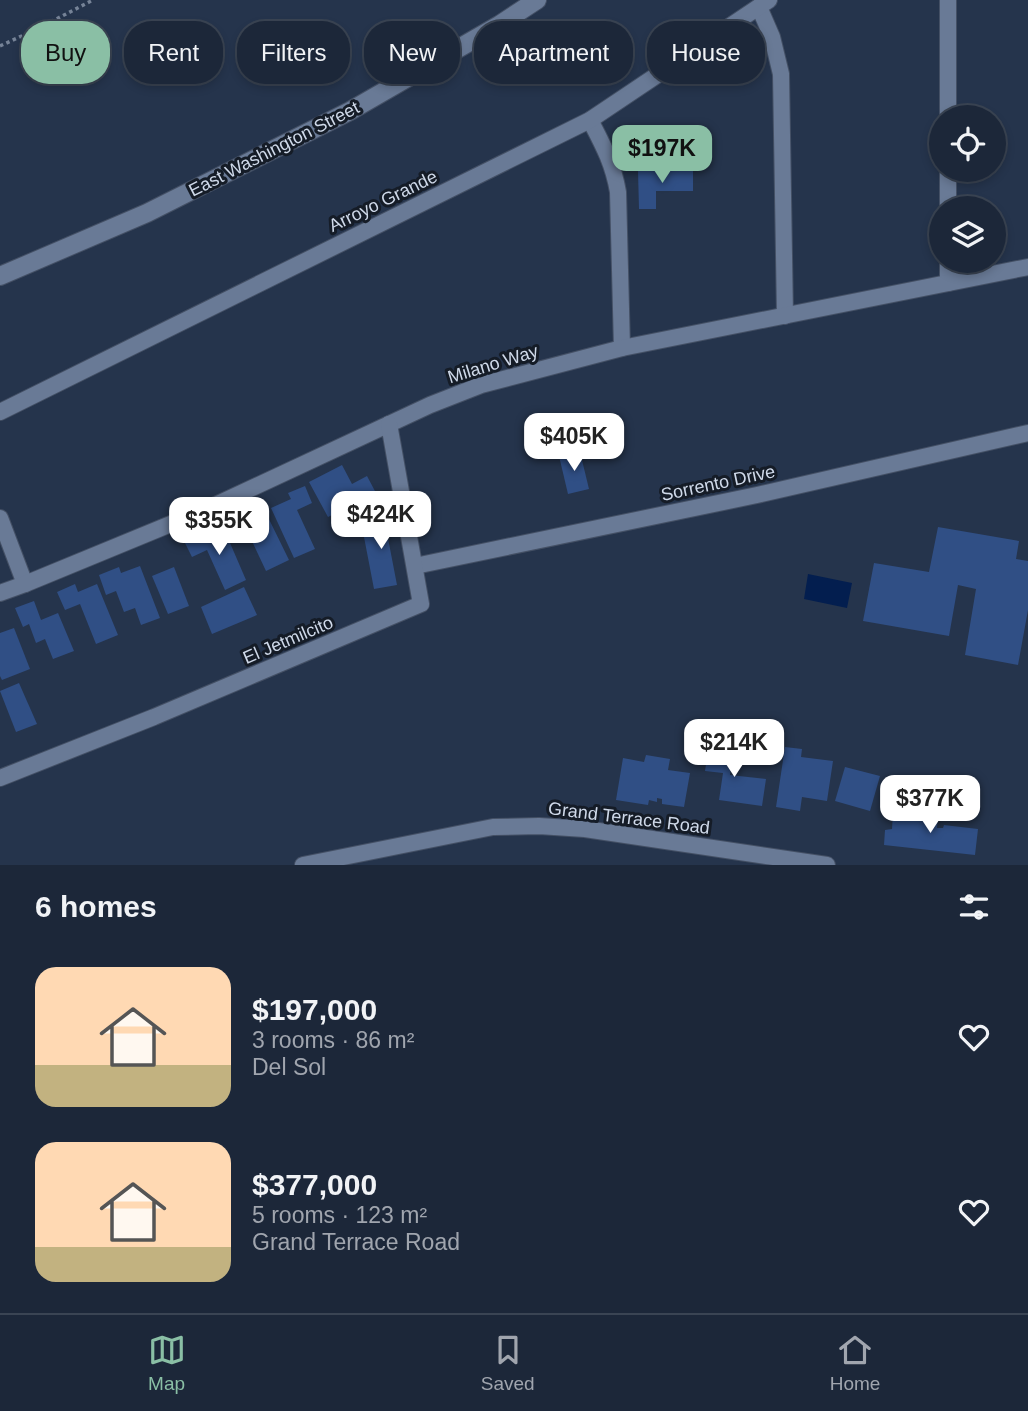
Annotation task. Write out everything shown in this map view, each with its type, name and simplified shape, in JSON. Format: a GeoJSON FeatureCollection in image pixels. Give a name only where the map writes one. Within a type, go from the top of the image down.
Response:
{"type":"FeatureCollection","features":[{"type":"Feature","properties":{"kind":"main road","name":"East Washington Street"},"geometry":{"type":"LineString","coordinates":[[0,276],[147,213],[350,111],[499,25],[537,0]]}},
{"type":"Feature","properties":{"kind":"street"},"geometry":{"type":"LineString","coordinates":[[948,0],[948,105]]}},
{"type":"Feature","properties":{"kind":"street"},"geometry":{"type":"LineString","coordinates":[[764,4],[781,74],[785,316]]}},
{"type":"Feature","properties":{"kind":"street","name":"Arroyo Grande"},"geometry":{"type":"LineString","coordinates":[[0,412],[590,120],[764,4]]}},
{"type":"Feature","properties":{"kind":"street"},"geometry":{"type":"LineString","coordinates":[[590,120],[614,171],[618,192],[622,348]]}},
{"type":"Feature","properties":{"kind":"street","name":"Milano Way"},"geometry":{"type":"LineString","coordinates":[[0,593],[207,509],[430,405],[481,385],[622,348],[1028,267]]}},
{"type":"Feature","properties":{"kind":"street"},"geometry":{"type":"LineString","coordinates":[[948,273],[948,283]]}},
{"type":"Feature","properties":{"kind":"street","name":"El Jetmilcito"},"geometry":{"type":"LineString","coordinates":[[0,778],[154,717],[421,604],[389,425]]}},
{"type":"Feature","properties":{"kind":"street","name":"Sorrento Drive"},"geometry":{"type":"LineString","coordinates":[[415,566],[757,495],[1028,433]]}},
{"type":"Feature","properties":{"kind":"street"},"geometry":{"type":"LineString","coordinates":[[0,518],[24,584]]}},
{"type":"Feature","properties":{"kind":"street","name":"Grand Terrace Road"},"geometry":{"type":"LineString","coordinates":[[303,865],[494,827],[516,826],[586,829],[827,865]]}},
{"type":"Feature","properties":{"kind":"path"},"geometry":{"type":"LineString","coordinates":[[0,46],[93,0]]}},
{"type":"Feature","properties":{"kind":"water"},"geometry":{"type":"Polygon","coordinates":[[[808,574],[852,583],[847,608],[804,599],[808,574]]]}},
{"type":"Feature","properties":{"kind":"building"},"geometry":{"type":"Polygon","coordinates":[[[693,170],[693,191],[656,191],[656,209],[639,209],[638,171],[693,170]]]}},
{"type":"Feature","properties":{"kind":"building"},"geometry":{"type":"Polygon","coordinates":[[[580,452],[589,489],[568,494],[559,456],[580,452]]]}},
{"type":"Feature","properties":{"kind":"building"},"geometry":{"type":"Polygon","coordinates":[[[342,465],[352,484],[367,476],[376,493],[328,517],[309,482],[342,465]]]}},
{"type":"Feature","properties":{"kind":"building"},"geometry":{"type":"Polygon","coordinates":[[[305,486],[312,503],[297,510],[315,549],[294,558],[271,508],[291,499],[288,493],[305,486]]]}},
{"type":"Feature","properties":{"kind":"building"},"geometry":{"type":"Polygon","coordinates":[[[264,509],[289,560],[266,571],[249,535],[235,542],[226,523],[243,515],[244,519],[264,509]]]}},
{"type":"Feature","properties":{"kind":"building"},"geometry":{"type":"Polygon","coordinates":[[[391,512],[395,532],[387,533],[397,585],[374,589],[364,537],[373,535],[370,516],[391,512]]]}},
{"type":"Feature","properties":{"kind":"building"},"geometry":{"type":"Polygon","coordinates":[[[938,527],[1019,541],[1016,559],[1028,561],[1028,610],[1018,665],[965,655],[976,589],[958,585],[949,636],[863,621],[874,563],[929,572],[938,527]]]}},
{"type":"Feature","properties":{"kind":"building"},"geometry":{"type":"Polygon","coordinates":[[[224,529],[246,580],[225,590],[207,550],[192,557],[184,541],[202,533],[204,538],[224,529]]]}},
{"type":"Feature","properties":{"kind":"building"},"geometry":{"type":"Polygon","coordinates":[[[140,566],[160,618],[141,625],[135,608],[124,612],[116,591],[106,595],[99,575],[119,567],[121,573],[140,566]]]}},
{"type":"Feature","properties":{"kind":"building"},"geometry":{"type":"Polygon","coordinates":[[[174,567],[189,606],[168,614],[152,576],[174,567]]]}},
{"type":"Feature","properties":{"kind":"building"},"geometry":{"type":"Polygon","coordinates":[[[75,584],[78,592],[97,584],[118,635],[96,644],[80,604],[65,610],[57,592],[75,584]]]}},
{"type":"Feature","properties":{"kind":"building"},"geometry":{"type":"Polygon","coordinates":[[[244,587],[257,615],[212,634],[201,607],[244,587]]]}},
{"type":"Feature","properties":{"kind":"building"},"geometry":{"type":"Polygon","coordinates":[[[34,601],[41,620],[58,613],[74,651],[53,659],[45,639],[36,643],[29,624],[23,627],[15,608],[34,601]]]}},
{"type":"Feature","properties":{"kind":"building"},"geometry":{"type":"Polygon","coordinates":[[[14,628],[30,669],[2,680],[0,633],[14,628]]]}},
{"type":"Feature","properties":{"kind":"building"},"geometry":{"type":"Polygon","coordinates":[[[19,683],[37,724],[16,732],[0,691],[19,683]]]}},
{"type":"Feature","properties":{"kind":"building"},"geometry":{"type":"Polygon","coordinates":[[[709,745],[733,748],[730,775],[766,779],[762,806],[719,800],[723,773],[705,771],[709,745]]]}},
{"type":"Feature","properties":{"kind":"building"},"geometry":{"type":"Polygon","coordinates":[[[785,747],[802,749],[801,757],[833,761],[827,801],[802,797],[800,811],[776,807],[785,747]]]}},
{"type":"Feature","properties":{"kind":"building"},"geometry":{"type":"Polygon","coordinates":[[[646,755],[670,759],[668,770],[690,773],[684,807],[662,804],[662,799],[657,798],[657,802],[649,800],[648,805],[616,800],[623,758],[644,762],[646,755]]]}},
{"type":"Feature","properties":{"kind":"building"},"geometry":{"type":"Polygon","coordinates":[[[845,767],[880,776],[870,811],[835,801],[845,767]]]}},
{"type":"Feature","properties":{"kind":"building"},"geometry":{"type":"Polygon","coordinates":[[[893,812],[938,817],[937,828],[943,828],[944,825],[978,829],[975,855],[884,845],[885,830],[892,829],[893,812]]]}}]}
